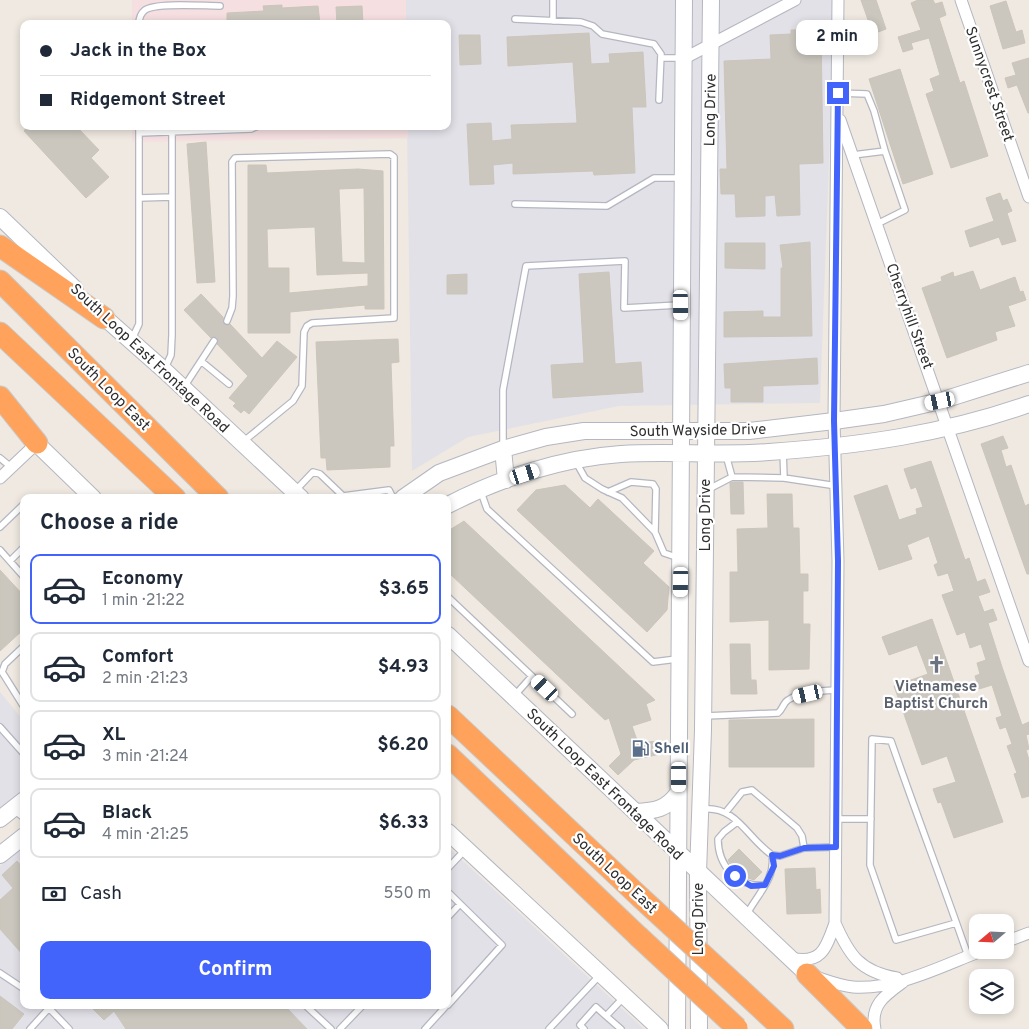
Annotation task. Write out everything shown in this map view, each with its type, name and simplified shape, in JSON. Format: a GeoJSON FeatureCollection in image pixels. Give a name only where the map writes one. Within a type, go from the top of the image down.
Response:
{"type":"FeatureCollection","features":[{"type":"Feature","properties":{"kind":"highway"},"geometry":{"type":"LineString","coordinates":[[0,246],[104,318]]}},
{"type":"Feature","properties":{"kind":"highway","name":"South Loop East"},"geometry":{"type":"LineString","coordinates":[[0,281],[214,494]]}},
{"type":"Feature","properties":{"kind":"highway"},"geometry":{"type":"LineString","coordinates":[[0,333],[171,494]]}},
{"type":"Feature","properties":{"kind":"highway"},"geometry":{"type":"LineString","coordinates":[[0,397],[37,443]]}},
{"type":"Feature","properties":{"kind":"highway","name":"South Loop East"},"geometry":{"type":"LineString","coordinates":[[451,719],[783,1029]]}},
{"type":"Feature","properties":{"kind":"highway","name":"South Loop East"},"geometry":{"type":"LineString","coordinates":[[451,758],[638,936],[738,1028]]}},
{"type":"Feature","properties":{"kind":"highway"},"geometry":{"type":"LineString","coordinates":[[807,974],[862,1029]]}},
{"type":"Feature","properties":{"kind":"main road","name":"Long Drive"},"geometry":{"type":"LineString","coordinates":[[677,1029],[684,0]]}},
{"type":"Feature","properties":{"kind":"main road","name":"Long Drive"},"geometry":{"type":"LineString","coordinates":[[699,1029],[698,873],[703,723],[711,0]]}},
{"type":"Feature","properties":{"kind":"main road"},"geometry":{"type":"LineString","coordinates":[[683,178],[709,180]]}},
{"type":"Feature","properties":{"kind":"main road","name":"South Loop East Frontage Road"},"geometry":{"type":"LineString","coordinates":[[0,217],[104,318],[164,370],[297,494]]}},
{"type":"Feature","properties":{"kind":"main road"},"geometry":{"type":"LineString","coordinates":[[681,305],[707,307]]}},
{"type":"Feature","properties":{"kind":"main road","name":"South Wayside Drive"},"geometry":{"type":"LineString","coordinates":[[409,494],[439,473],[502,449],[546,437],[584,431],[749,431],[834,421],[884,414],[940,401],[1029,373]]}},
{"type":"Feature","properties":{"kind":"main road","name":"South Wayside Drive"},"geometry":{"type":"LineString","coordinates":[[451,504],[506,480],[575,461],[622,454],[726,454],[836,447],[897,439],[1029,404]]}},
{"type":"Feature","properties":{"kind":"main road"},"geometry":{"type":"LineString","coordinates":[[0,408],[90,494]]}},
{"type":"Feature","properties":{"kind":"main road"},"geometry":{"type":"LineString","coordinates":[[502,449],[506,480]]}},
{"type":"Feature","properties":{"kind":"main road"},"geometry":{"type":"LineString","coordinates":[[681,582],[704,582]]}},
{"type":"Feature","properties":{"kind":"main road","name":"South Loop East Frontage Road"},"geometry":{"type":"LineString","coordinates":[[451,638],[807,974]]}},
{"type":"Feature","properties":{"kind":"main road"},"geometry":{"type":"LineString","coordinates":[[679,730],[703,723]]}},
{"type":"Feature","properties":{"kind":"main road"},"geometry":{"type":"LineString","coordinates":[[636,812],[663,808],[670,804],[678,793]]}},
{"type":"Feature","properties":{"kind":"main road"},"geometry":{"type":"LineString","coordinates":[[451,835],[599,975],[660,1029]]}},
{"type":"Feature","properties":{"kind":"main road"},"geometry":{"type":"LineString","coordinates":[[0,855],[20,839]]}},
{"type":"Feature","properties":{"kind":"street"},"geometry":{"type":"LineString","coordinates":[[685,58],[795,0]]}},
{"type":"Feature","properties":{"kind":"street"},"geometry":{"type":"LineString","coordinates":[[789,958],[803,961],[815,958],[825,951],[835,923],[837,486],[834,421],[838,0]]}},
{"type":"Feature","properties":{"kind":"street","name":"Sunnycrest Street"},"geometry":{"type":"LineString","coordinates":[[961,0],[1029,197]]}},
{"type":"Feature","properties":{"kind":"street","name":"Cherryhill Street"},"geometry":{"type":"LineString","coordinates":[[838,113],[940,401],[1029,661]]}},
{"type":"Feature","properties":{"kind":"street"},"geometry":{"type":"LineString","coordinates":[[0,478],[37,443]]}},
{"type":"Feature","properties":{"kind":"street"},"geometry":{"type":"LineString","coordinates":[[835,923],[847,950],[856,961],[883,976],[906,980]]}},
{"type":"Feature","properties":{"kind":"street"},"geometry":{"type":"LineString","coordinates":[[1014,939],[1029,933]]}},
{"type":"Feature","properties":{"kind":"street"},"geometry":{"type":"LineString","coordinates":[[807,974],[852,987],[869,987],[906,980],[968,956]]}},
{"type":"Feature","properties":{"kind":"street"},"geometry":{"type":"LineString","coordinates":[[875,1029],[875,1009],[882,998],[906,980]]}},
{"type":"Feature","properties":{"kind":"lane"},"geometry":{"type":"LineString","coordinates":[[553,0],[553,21]]}},
{"type":"Feature","properties":{"kind":"lane"},"geometry":{"type":"LineString","coordinates":[[139,20],[146,10],[156,7],[220,6]]}},
{"type":"Feature","properties":{"kind":"lane"},"geometry":{"type":"LineString","coordinates":[[515,19],[581,22],[593,26],[602,34],[654,44],[659,50],[661,58],[659,100]]}},
{"type":"Feature","properties":{"kind":"lane"},"geometry":{"type":"LineString","coordinates":[[661,58],[685,58]]}},
{"type":"Feature","properties":{"kind":"lane"},"geometry":{"type":"LineString","coordinates":[[838,93],[867,94],[905,210],[877,224]]}},
{"type":"Feature","properties":{"kind":"lane"},"geometry":{"type":"LineString","coordinates":[[131,340],[139,324],[139,130],[172,133],[232,130]]}},
{"type":"Feature","properties":{"kind":"lane"},"geometry":{"type":"LineString","coordinates":[[164,370],[171,355],[172,335],[172,133]]}},
{"type":"Feature","properties":{"kind":"lane"},"geometry":{"type":"LineString","coordinates":[[853,155],[885,151]]}},
{"type":"Feature","properties":{"kind":"lane"},"geometry":{"type":"LineString","coordinates":[[227,321],[232,308],[233,296],[232,162],[235,158],[390,154],[394,157],[394,318],[312,323],[307,326],[304,332],[302,386],[298,394],[293,401],[242,443]]}},
{"type":"Feature","properties":{"kind":"lane"},"geometry":{"type":"LineString","coordinates":[[516,204],[607,206],[654,178],[683,178]]}},
{"type":"Feature","properties":{"kind":"lane"},"geometry":{"type":"LineString","coordinates":[[139,198],[172,197]]}},
{"type":"Feature","properties":{"kind":"lane"},"geometry":{"type":"LineString","coordinates":[[502,449],[503,390],[526,266],[625,261],[624,308],[681,305]]}},
{"type":"Feature","properties":{"kind":"lane"},"geometry":{"type":"LineString","coordinates":[[183,388],[214,341]]}},
{"type":"Feature","properties":{"kind":"lane"},"geometry":{"type":"LineString","coordinates":[[201,361],[229,384]]}},
{"type":"Feature","properties":{"kind":"lane"},"geometry":{"type":"LineString","coordinates":[[783,451],[784,478]]}},
{"type":"Feature","properties":{"kind":"lane"},"geometry":{"type":"LineString","coordinates":[[726,454],[732,477]]}},
{"type":"Feature","properties":{"kind":"lane"},"geometry":{"type":"LineString","coordinates":[[0,458],[11,467]]}},
{"type":"Feature","properties":{"kind":"lane"},"geometry":{"type":"LineString","coordinates":[[575,461],[586,478],[608,492],[622,498],[655,532],[664,553],[681,559]]}},
{"type":"Feature","properties":{"kind":"lane"},"geometry":{"type":"LineString","coordinates":[[299,494],[312,472],[320,474],[341,494]]}},
{"type":"Feature","properties":{"kind":"lane"},"geometry":{"type":"LineString","coordinates":[[705,491],[732,477],[784,478],[837,486]]}},
{"type":"Feature","properties":{"kind":"lane"},"geometry":{"type":"LineString","coordinates":[[608,492],[631,482],[653,484],[656,489],[655,532]]}},
{"type":"Feature","properties":{"kind":"lane"},"geometry":{"type":"LineString","coordinates":[[358,494],[388,490],[390,494]]}},
{"type":"Feature","properties":{"kind":"lane"},"geometry":{"type":"LineString","coordinates":[[480,490],[487,509],[653,662],[680,658]]}},
{"type":"Feature","properties":{"kind":"lane"},"geometry":{"type":"LineString","coordinates":[[0,528],[20,508]]}},
{"type":"Feature","properties":{"kind":"lane"},"geometry":{"type":"LineString","coordinates":[[0,550],[20,572]]}},
{"type":"Feature","properties":{"kind":"lane"},"geometry":{"type":"LineString","coordinates":[[10,561],[20,551]]}},
{"type":"Feature","properties":{"kind":"lane"},"geometry":{"type":"LineString","coordinates":[[451,602],[572,714]]}},
{"type":"Feature","properties":{"kind":"lane"},"geometry":{"type":"LineString","coordinates":[[20,650],[6,664],[2,672],[20,701]]}},
{"type":"Feature","properties":{"kind":"lane"},"geometry":{"type":"LineString","coordinates":[[513,696],[532,676]]}},
{"type":"Feature","properties":{"kind":"lane"},"geometry":{"type":"LineString","coordinates":[[703,723],[778,713],[786,702],[796,697],[819,691],[837,690]]}},
{"type":"Feature","properties":{"kind":"lane"},"geometry":{"type":"LineString","coordinates":[[0,727],[20,750]]}},
{"type":"Feature","properties":{"kind":"lane"},"geometry":{"type":"LineString","coordinates":[[956,923],[896,940],[870,865],[872,739],[891,741],[968,956]]}},
{"type":"Feature","properties":{"kind":"lane"},"geometry":{"type":"LineString","coordinates":[[726,812],[742,792],[752,790],[797,828],[802,836],[804,848]]}},
{"type":"Feature","properties":{"kind":"lane"},"geometry":{"type":"LineString","coordinates":[[700,809],[716,808],[726,812],[772,855],[780,856],[804,848],[836,847]]}},
{"type":"Feature","properties":{"kind":"lane"},"geometry":{"type":"LineString","coordinates":[[836,819],[871,819]]}},
{"type":"Feature","properties":{"kind":"lane"},"geometry":{"type":"LineString","coordinates":[[737,822],[718,839],[720,859],[735,876],[751,886],[765,885]]}},
{"type":"Feature","properties":{"kind":"lane"},"geometry":{"type":"LineString","coordinates":[[451,865],[465,849]]}},
{"type":"Feature","properties":{"kind":"lane"},"geometry":{"type":"LineString","coordinates":[[746,916],[774,866],[772,855]]}},
{"type":"Feature","properties":{"kind":"lane"},"geometry":{"type":"LineString","coordinates":[[451,895],[502,946],[451,1001]]}},
{"type":"Feature","properties":{"kind":"lane"},"geometry":{"type":"LineString","coordinates":[[451,914],[460,904]]}},
{"type":"Feature","properties":{"kind":"lane"},"geometry":{"type":"LineString","coordinates":[[0,973],[20,986]]}},
{"type":"Feature","properties":{"kind":"lane"},"geometry":{"type":"LineString","coordinates":[[549,1029],[599,975]]}},
{"type":"Feature","properties":{"kind":"lane"},"geometry":{"type":"LineString","coordinates":[[606,1016],[624,997]]}},
{"type":"Feature","properties":{"kind":"lane"},"geometry":{"type":"LineString","coordinates":[[584,1029],[580,1025],[596,1007],[606,1016],[609,1022],[621,1029]]}},
{"type":"Feature","properties":{"kind":"lane"},"geometry":{"type":"LineString","coordinates":[[30,1029],[46,1009]]}},
{"type":"Feature","properties":{"kind":"lane"},"geometry":{"type":"LineString","coordinates":[[51,1009],[69,1029]]}},
{"type":"Feature","properties":{"kind":"lane"},"geometry":{"type":"LineString","coordinates":[[309,1009],[331,1029]]}},
{"type":"Feature","properties":{"kind":"lane"},"geometry":{"type":"LineString","coordinates":[[340,1029],[359,1009]]}},
{"type":"Feature","properties":{"kind":"lane"},"geometry":{"type":"LineString","coordinates":[[425,1029],[443,1009]]}},
{"type":"Feature","properties":{"kind":"shaded area"},"geometry":{"type":"Polygon","coordinates":[[[132,0],[406,0],[406,20],[132,20],[132,0]]]}},
{"type":"Feature","properties":{"kind":"shaded area"},"geometry":{"type":"Polygon","coordinates":[[[406,0],[835,0],[820,403],[619,406],[468,437],[412,471],[407,130],[451,130],[451,20],[406,20],[406,0]]]}},
{"type":"Feature","properties":{"kind":"shaded area"},"geometry":{"type":"Polygon","coordinates":[[[132,130],[408,130],[408,138],[132,142],[132,130]]]}},
{"type":"Feature","properties":{"kind":"shaded area"},"geometry":{"type":"Polygon","coordinates":[[[0,692],[20,716],[20,797],[0,813],[0,692]]]}},
{"type":"Feature","properties":{"kind":"shaded area"},"geometry":{"type":"Polygon","coordinates":[[[20,850],[20,1009],[451,1009],[451,850],[644,1029],[0,1029],[0,866],[20,850]]]}},
{"type":"Feature","properties":{"kind":"building"},"geometry":{"type":"Polygon","coordinates":[[[861,0],[876,0],[886,29],[873,34],[861,0]]]}},
{"type":"Feature","properties":{"kind":"building"},"geometry":{"type":"Polygon","coordinates":[[[918,0],[933,0],[935,4],[942,2],[946,15],[939,18],[960,83],[964,81],[988,156],[951,168],[926,94],[934,91],[930,79],[940,75],[929,38],[911,43],[913,49],[903,52],[898,37],[921,30],[911,3],[918,0]]]}},
{"type":"Feature","properties":{"kind":"building"},"geometry":{"type":"Polygon","coordinates":[[[1006,1],[1016,32],[1022,30],[1025,43],[1003,49],[990,6],[1006,1]]]}},
{"type":"Feature","properties":{"kind":"building"},"geometry":{"type":"Polygon","coordinates":[[[282,5],[282,8],[318,6],[320,20],[227,20],[227,13],[264,11],[263,6],[282,5]]]}},
{"type":"Feature","properties":{"kind":"building"},"geometry":{"type":"Polygon","coordinates":[[[362,6],[363,20],[337,20],[336,7],[362,6]]]}},
{"type":"Feature","properties":{"kind":"building"},"geometry":{"type":"Polygon","coordinates":[[[821,29],[823,163],[799,164],[800,215],[777,216],[775,195],[765,196],[765,216],[736,217],[735,194],[721,194],[720,169],[727,169],[724,61],[771,59],[770,35],[791,34],[791,30],[821,29]]]}},
{"type":"Feature","properties":{"kind":"building"},"geometry":{"type":"Polygon","coordinates":[[[589,33],[591,64],[610,63],[609,54],[643,52],[646,107],[632,107],[635,173],[594,175],[593,171],[513,174],[513,163],[493,165],[494,184],[470,185],[467,124],[491,123],[492,141],[512,139],[511,125],[577,123],[573,62],[508,66],[507,37],[589,33]]]}},
{"type":"Feature","properties":{"kind":"building"},"geometry":{"type":"Polygon","coordinates":[[[459,35],[480,35],[481,64],[460,65],[459,35]]]}},
{"type":"Feature","properties":{"kind":"building"},"geometry":{"type":"Polygon","coordinates":[[[1029,58],[1028,113],[1017,85],[1008,88],[1005,78],[1016,75],[1012,63],[1029,58]]]}},
{"type":"Feature","properties":{"kind":"building"},"geometry":{"type":"Polygon","coordinates":[[[900,69],[933,174],[903,184],[869,79],[900,69]]]}},
{"type":"Feature","properties":{"kind":"building"},"geometry":{"type":"Polygon","coordinates":[[[80,130],[99,150],[91,158],[109,177],[86,198],[24,131],[80,130]]]}},
{"type":"Feature","properties":{"kind":"building"},"geometry":{"type":"Polygon","coordinates":[[[206,142],[215,282],[197,283],[187,144],[206,142]]]}},
{"type":"Feature","properties":{"kind":"building"},"geometry":{"type":"Polygon","coordinates":[[[248,165],[266,165],[267,173],[358,169],[383,171],[384,309],[365,309],[365,305],[290,312],[290,333],[248,333],[248,165]],[[364,188],[339,189],[342,262],[365,263],[364,188]],[[315,227],[267,229],[268,268],[289,268],[289,293],[368,286],[368,273],[317,275],[315,227]]]}},
{"type":"Feature","properties":{"kind":"building"},"geometry":{"type":"Polygon","coordinates":[[[1000,193],[1003,201],[1007,199],[1012,211],[1007,213],[1016,241],[1002,245],[999,237],[970,247],[965,231],[994,221],[986,198],[1000,193]]]}},
{"type":"Feature","properties":{"kind":"building"},"geometry":{"type":"Polygon","coordinates":[[[810,242],[812,336],[724,337],[724,312],[763,311],[763,317],[781,317],[781,268],[783,268],[780,245],[810,242]]]}},
{"type":"Feature","properties":{"kind":"building"},"geometry":{"type":"Polygon","coordinates":[[[725,243],[765,243],[765,269],[725,268],[725,243]]]}},
{"type":"Feature","properties":{"kind":"building"},"geometry":{"type":"Polygon","coordinates":[[[973,271],[980,290],[1015,277],[1020,292],[1023,291],[1026,300],[1008,306],[1015,326],[995,332],[997,340],[947,358],[922,288],[942,281],[941,277],[953,272],[954,277],[973,271]]]}},
{"type":"Feature","properties":{"kind":"building"},"geometry":{"type":"Polygon","coordinates":[[[609,272],[615,364],[641,362],[643,392],[553,398],[551,365],[584,363],[579,274],[609,272]]]}},
{"type":"Feature","properties":{"kind":"building"},"geometry":{"type":"Polygon","coordinates":[[[467,274],[467,294],[447,294],[447,275],[467,274]]]}},
{"type":"Feature","properties":{"kind":"building"},"geometry":{"type":"Polygon","coordinates":[[[201,294],[223,317],[224,324],[230,324],[262,358],[277,341],[297,357],[249,414],[244,410],[241,413],[233,406],[236,403],[229,398],[248,376],[217,344],[217,337],[211,338],[184,310],[201,294]]]}},
{"type":"Feature","properties":{"kind":"building"},"geometry":{"type":"Polygon","coordinates":[[[398,339],[399,362],[391,363],[394,446],[390,446],[390,467],[327,470],[326,458],[321,458],[316,342],[398,339]]]}},
{"type":"Feature","properties":{"kind":"building"},"geometry":{"type":"Polygon","coordinates":[[[817,358],[818,384],[763,386],[763,402],[731,402],[731,388],[725,388],[724,364],[817,358]]]}},
{"type":"Feature","properties":{"kind":"building"},"geometry":{"type":"Polygon","coordinates":[[[1003,436],[1008,448],[1001,450],[1006,467],[1011,465],[1025,506],[1029,504],[1029,574],[1027,574],[981,444],[1003,436]]]}},
{"type":"Feature","properties":{"kind":"building"},"geometry":{"type":"Polygon","coordinates":[[[931,461],[965,560],[969,558],[977,582],[985,579],[990,592],[978,596],[984,612],[993,609],[997,620],[988,623],[1002,667],[1022,725],[1029,722],[1029,734],[1026,735],[1029,749],[1026,750],[1029,760],[1029,796],[1022,798],[1014,774],[1017,773],[1007,746],[1012,744],[1006,727],[1000,729],[996,718],[1002,716],[992,685],[979,689],[975,676],[980,674],[977,663],[986,660],[981,644],[970,648],[965,632],[957,635],[942,595],[954,591],[948,573],[938,576],[934,565],[938,563],[929,536],[907,545],[912,559],[879,570],[854,496],[887,485],[899,520],[917,514],[916,509],[923,507],[916,487],[911,489],[904,469],[931,461]]]}},
{"type":"Feature","properties":{"kind":"building"},"geometry":{"type":"Polygon","coordinates":[[[743,482],[744,514],[731,514],[730,483],[743,482]]]}},
{"type":"Feature","properties":{"kind":"building"},"geometry":{"type":"Polygon","coordinates":[[[565,485],[590,508],[598,499],[654,551],[643,563],[669,587],[667,610],[647,632],[517,510],[536,490],[565,485]]]}},
{"type":"Feature","properties":{"kind":"building"},"geometry":{"type":"Polygon","coordinates":[[[767,494],[792,494],[793,528],[799,528],[800,574],[808,574],[808,591],[803,591],[803,624],[810,624],[809,669],[769,670],[769,620],[730,622],[730,572],[738,572],[737,529],[768,528],[767,494]]]}},
{"type":"Feature","properties":{"kind":"building"},"geometry":{"type":"Polygon","coordinates":[[[464,521],[655,700],[646,704],[651,720],[632,726],[638,743],[659,741],[660,754],[634,760],[618,775],[609,766],[621,754],[609,718],[605,720],[451,575],[451,529],[464,521]]]}},
{"type":"Feature","properties":{"kind":"building"},"geometry":{"type":"Polygon","coordinates":[[[0,570],[20,592],[20,633],[0,651],[0,570]]]}},
{"type":"Feature","properties":{"kind":"building"},"geometry":{"type":"Polygon","coordinates":[[[932,619],[1003,822],[954,838],[941,802],[938,803],[933,789],[956,782],[947,756],[922,765],[894,686],[928,674],[917,645],[889,655],[882,637],[932,619]]]}},
{"type":"Feature","properties":{"kind":"building"},"geometry":{"type":"Polygon","coordinates":[[[730,644],[750,644],[751,680],[756,680],[757,694],[731,694],[730,644]]]}},
{"type":"Feature","properties":{"kind":"building"},"geometry":{"type":"Polygon","coordinates":[[[814,719],[814,767],[729,767],[729,720],[814,719]]]}},
{"type":"Feature","properties":{"kind":"building"},"geometry":{"type":"Polygon","coordinates":[[[739,849],[762,872],[754,880],[742,876],[728,860],[739,849]]]}},
{"type":"Feature","properties":{"kind":"building"},"geometry":{"type":"Polygon","coordinates":[[[17,861],[20,864],[20,952],[0,929],[0,900],[13,888],[2,875],[17,861]]]}},
{"type":"Feature","properties":{"kind":"building"},"geometry":{"type":"Polygon","coordinates":[[[815,868],[816,890],[820,889],[821,913],[787,914],[785,869],[815,868]]]}},
{"type":"Feature","properties":{"kind":"building"},"geometry":{"type":"Polygon","coordinates":[[[0,996],[24,1014],[12,1029],[0,1029],[0,996]]]}},
{"type":"Feature","properties":{"kind":"building"},"geometry":{"type":"Polygon","coordinates":[[[93,1009],[288,1009],[307,1029],[126,1029],[114,1011],[104,1020],[93,1009]]]}},
{"type":"Feature","properties":{"kind":"place","name":"Vietnamese Baptist Church"},"geometry":{"type":"Point","coordinates":[936,665]}},
{"type":"Feature","properties":{"kind":"place","name":"Shell"},"geometry":{"type":"Point","coordinates":[640,748]}},
{"type":"Feature","properties":{"kind":"route"},"geometry":{"type":"LineString","coordinates":[[735,876],[751,886],[765,885],[774,866],[772,855],[780,856],[804,848],[836,847],[838,561],[834,421],[838,93]]}}]}
